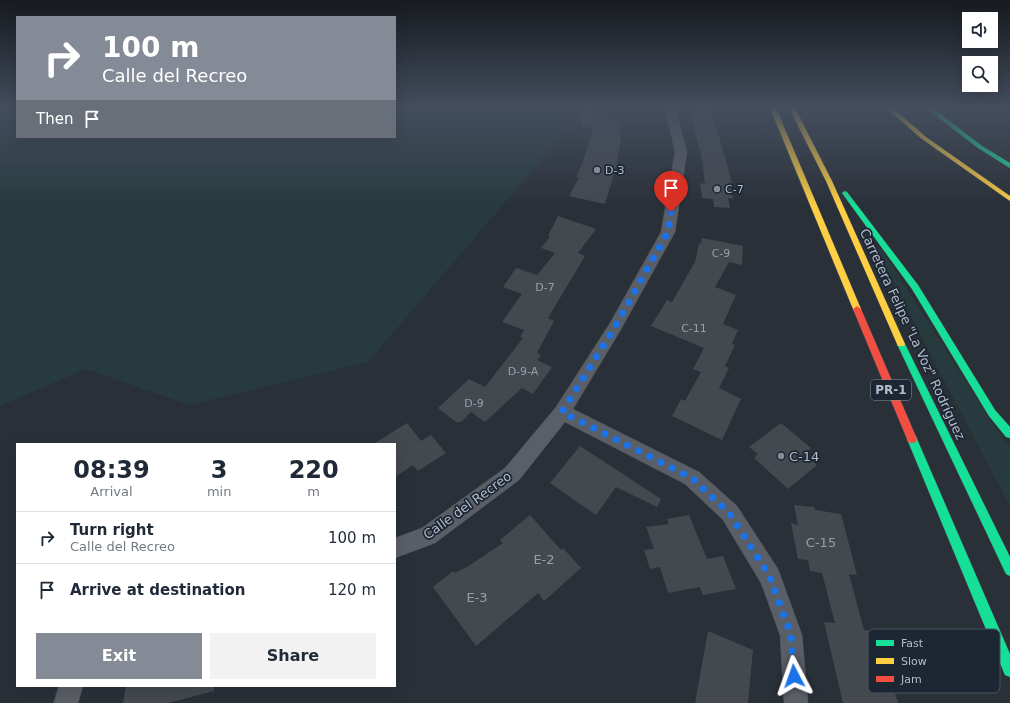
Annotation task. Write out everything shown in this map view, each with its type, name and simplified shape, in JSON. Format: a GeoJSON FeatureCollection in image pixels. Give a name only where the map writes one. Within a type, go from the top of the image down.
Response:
{"type":"FeatureCollection","features":[{"type":"Feature","properties":{"kind":"highway","name":"PR-1"},"geometry":{"type":"LineString","coordinates":[[786,141],[992,629]]}},
{"type":"Feature","properties":{"kind":"highway","name":"Carretera Felipe \"La Voz\" Rodríguez"},"geometry":{"type":"LineString","coordinates":[[808,141],[829,181],[887,315],[1010,570]]}},
{"type":"Feature","properties":{"kind":"highway"},"geometry":{"type":"LineString","coordinates":[[928,141],[1010,199]]}},
{"type":"Feature","properties":{"kind":"highway"},"geometry":{"type":"LineString","coordinates":[[972,141],[1010,166]]}},
{"type":"Feature","properties":{"kind":"highway"},"geometry":{"type":"LineString","coordinates":[[812,149],[859,214],[915,287],[992,413],[1010,434]]}},
{"type":"Feature","properties":{"kind":"highway","name":"PR-1"},"geometry":{"type":"LineString","coordinates":[[1000,647],[1008,666]]}},
{"type":"Feature","properties":{"kind":"highway"},"geometry":{"type":"LineString","coordinates":[[1008,666],[1010,674]]}},
{"type":"Feature","properties":{"kind":"street","name":"Calle del Recreo"},"geometry":{"type":"LineString","coordinates":[[396,548],[428,536],[512,474],[562,412],[615,327],[668,232],[681,152],[678,141]]}},
{"type":"Feature","properties":{"kind":"street"},"geometry":{"type":"LineString","coordinates":[[562,412],[692,478],[730,514],[770,577],[791,635],[796,703]]}},
{"type":"Feature","properties":{"kind":"street"},"geometry":{"type":"LineString","coordinates":[[66,703],[71,687]]}},
{"type":"Feature","properties":{"kind":"green space"},"geometry":{"type":"Polygon","coordinates":[[[0,141],[558,141],[368,362],[189,405],[86,369],[0,406],[0,141]]]}},
{"type":"Feature","properties":{"kind":"green space"},"geometry":{"type":"Polygon","coordinates":[[[873,243],[883,251],[1001,437],[1010,445],[1010,507],[873,243]]]}},
{"type":"Feature","properties":{"kind":"building"},"geometry":{"type":"Polygon","coordinates":[[[589,141],[620,141],[617,164],[605,204],[569,196],[579,177],[576,177],[583,162],[589,141]]]}},
{"type":"Feature","properties":{"kind":"building"},"geometry":{"type":"Polygon","coordinates":[[[697,141],[720,141],[734,193],[732,193],[733,199],[728,198],[730,208],[714,207],[713,199],[702,198],[700,183],[705,184],[702,158],[697,141]]]}},
{"type":"Feature","properties":{"kind":"building"},"geometry":{"type":"Polygon","coordinates":[[[558,216],[596,229],[578,253],[585,256],[548,318],[554,321],[537,353],[541,355],[537,360],[552,367],[533,394],[522,388],[485,422],[471,412],[461,422],[456,422],[438,408],[469,379],[485,387],[523,338],[520,337],[524,330],[502,322],[522,294],[503,287],[516,268],[537,275],[555,253],[541,248],[550,237],[548,236],[558,216]]]}},
{"type":"Feature","properties":{"kind":"building"},"geometry":{"type":"Polygon","coordinates":[[[702,238],[743,246],[742,265],[729,262],[715,287],[736,295],[723,324],[738,330],[732,344],[735,345],[725,366],[729,368],[719,388],[741,399],[722,440],[672,416],[681,399],[685,401],[701,372],[693,369],[704,348],[651,326],[667,300],[672,302],[695,262],[699,243],[701,244],[702,238]]]}},
{"type":"Feature","properties":{"kind":"building"},"geometry":{"type":"Polygon","coordinates":[[[407,423],[421,441],[431,435],[446,453],[418,471],[413,465],[396,476],[396,443],[375,443],[407,423]]]}},
{"type":"Feature","properties":{"kind":"building","name":"C-14"},"geometry":{"type":"Polygon","coordinates":[[[781,423],[811,448],[804,454],[817,465],[788,489],[754,458],[758,454],[749,447],[781,423]]]}},
{"type":"Feature","properties":{"kind":"building"},"geometry":{"type":"Polygon","coordinates":[[[580,446],[661,499],[657,507],[616,487],[596,515],[550,483],[580,446]]]}},
{"type":"Feature","properties":{"kind":"building"},"geometry":{"type":"Polygon","coordinates":[[[794,505],[814,507],[815,510],[841,514],[857,575],[849,574],[864,630],[868,631],[868,693],[895,693],[898,703],[843,703],[824,622],[835,623],[822,573],[810,571],[808,560],[798,559],[791,523],[798,525],[794,505]]]}},
{"type":"Feature","properties":{"kind":"building"},"geometry":{"type":"Polygon","coordinates":[[[530,515],[561,550],[563,548],[581,568],[544,601],[538,593],[476,646],[433,587],[453,571],[454,573],[467,567],[503,543],[500,540],[530,515]]]}},
{"type":"Feature","properties":{"kind":"building"},"geometry":{"type":"Polygon","coordinates":[[[689,515],[707,559],[723,556],[736,589],[703,595],[700,587],[668,593],[660,567],[650,569],[644,550],[654,549],[646,527],[669,524],[667,519],[689,515]]]}},
{"type":"Feature","properties":{"kind":"building"},"geometry":{"type":"Polygon","coordinates":[[[708,631],[753,650],[748,703],[695,703],[708,631]]]}},
{"type":"Feature","properties":{"kind":"building"},"geometry":{"type":"Polygon","coordinates":[[[126,687],[214,687],[214,691],[168,703],[123,703],[126,687]]]}},
{"type":"Feature","properties":{"kind":"traffic: fast"},"geometry":{"type":"LineString","coordinates":[[972,141],[1010,166]]}},
{"type":"Feature","properties":{"kind":"traffic: fast"},"geometry":{"type":"LineString","coordinates":[[845,193],[915,287],[992,413],[1010,434]]}},
{"type":"Feature","properties":{"kind":"traffic: fast"},"geometry":{"type":"LineString","coordinates":[[901,344],[1010,570]]}},
{"type":"Feature","properties":{"kind":"traffic: fast"},"geometry":{"type":"LineString","coordinates":[[912,439],[993,629]]}},
{"type":"Feature","properties":{"kind":"traffic: fast"},"geometry":{"type":"LineString","coordinates":[[1000,646],[1010,670]]}},
{"type":"Feature","properties":{"kind":"traffic: slow"},"geometry":{"type":"LineString","coordinates":[[787,141],[857,309]]}},
{"type":"Feature","properties":{"kind":"traffic: slow"},"geometry":{"type":"LineString","coordinates":[[809,141],[829,181],[901,344]]}},
{"type":"Feature","properties":{"kind":"traffic: slow"},"geometry":{"type":"LineString","coordinates":[[928,141],[1010,199]]}},
{"type":"Feature","properties":{"kind":"traffic: jam"},"geometry":{"type":"LineString","coordinates":[[857,309],[912,439]]}},
{"type":"Feature","properties":{"kind":"place","name":"D-3"},"geometry":{"type":"Point","coordinates":[597,170]}},
{"type":"Feature","properties":{"kind":"place","name":"C-7"},"geometry":{"type":"Point","coordinates":[717,189]}},
{"type":"Feature","properties":{"kind":"place","name":"C-14"},"geometry":{"type":"Point","coordinates":[781,456]}},
{"type":"Feature","properties":{"kind":"route"},"geometry":{"type":"LineString","coordinates":[[671,212],[668,232],[615,327],[562,412],[692,478],[730,514],[770,577],[791,635],[794,676]]}}]}
